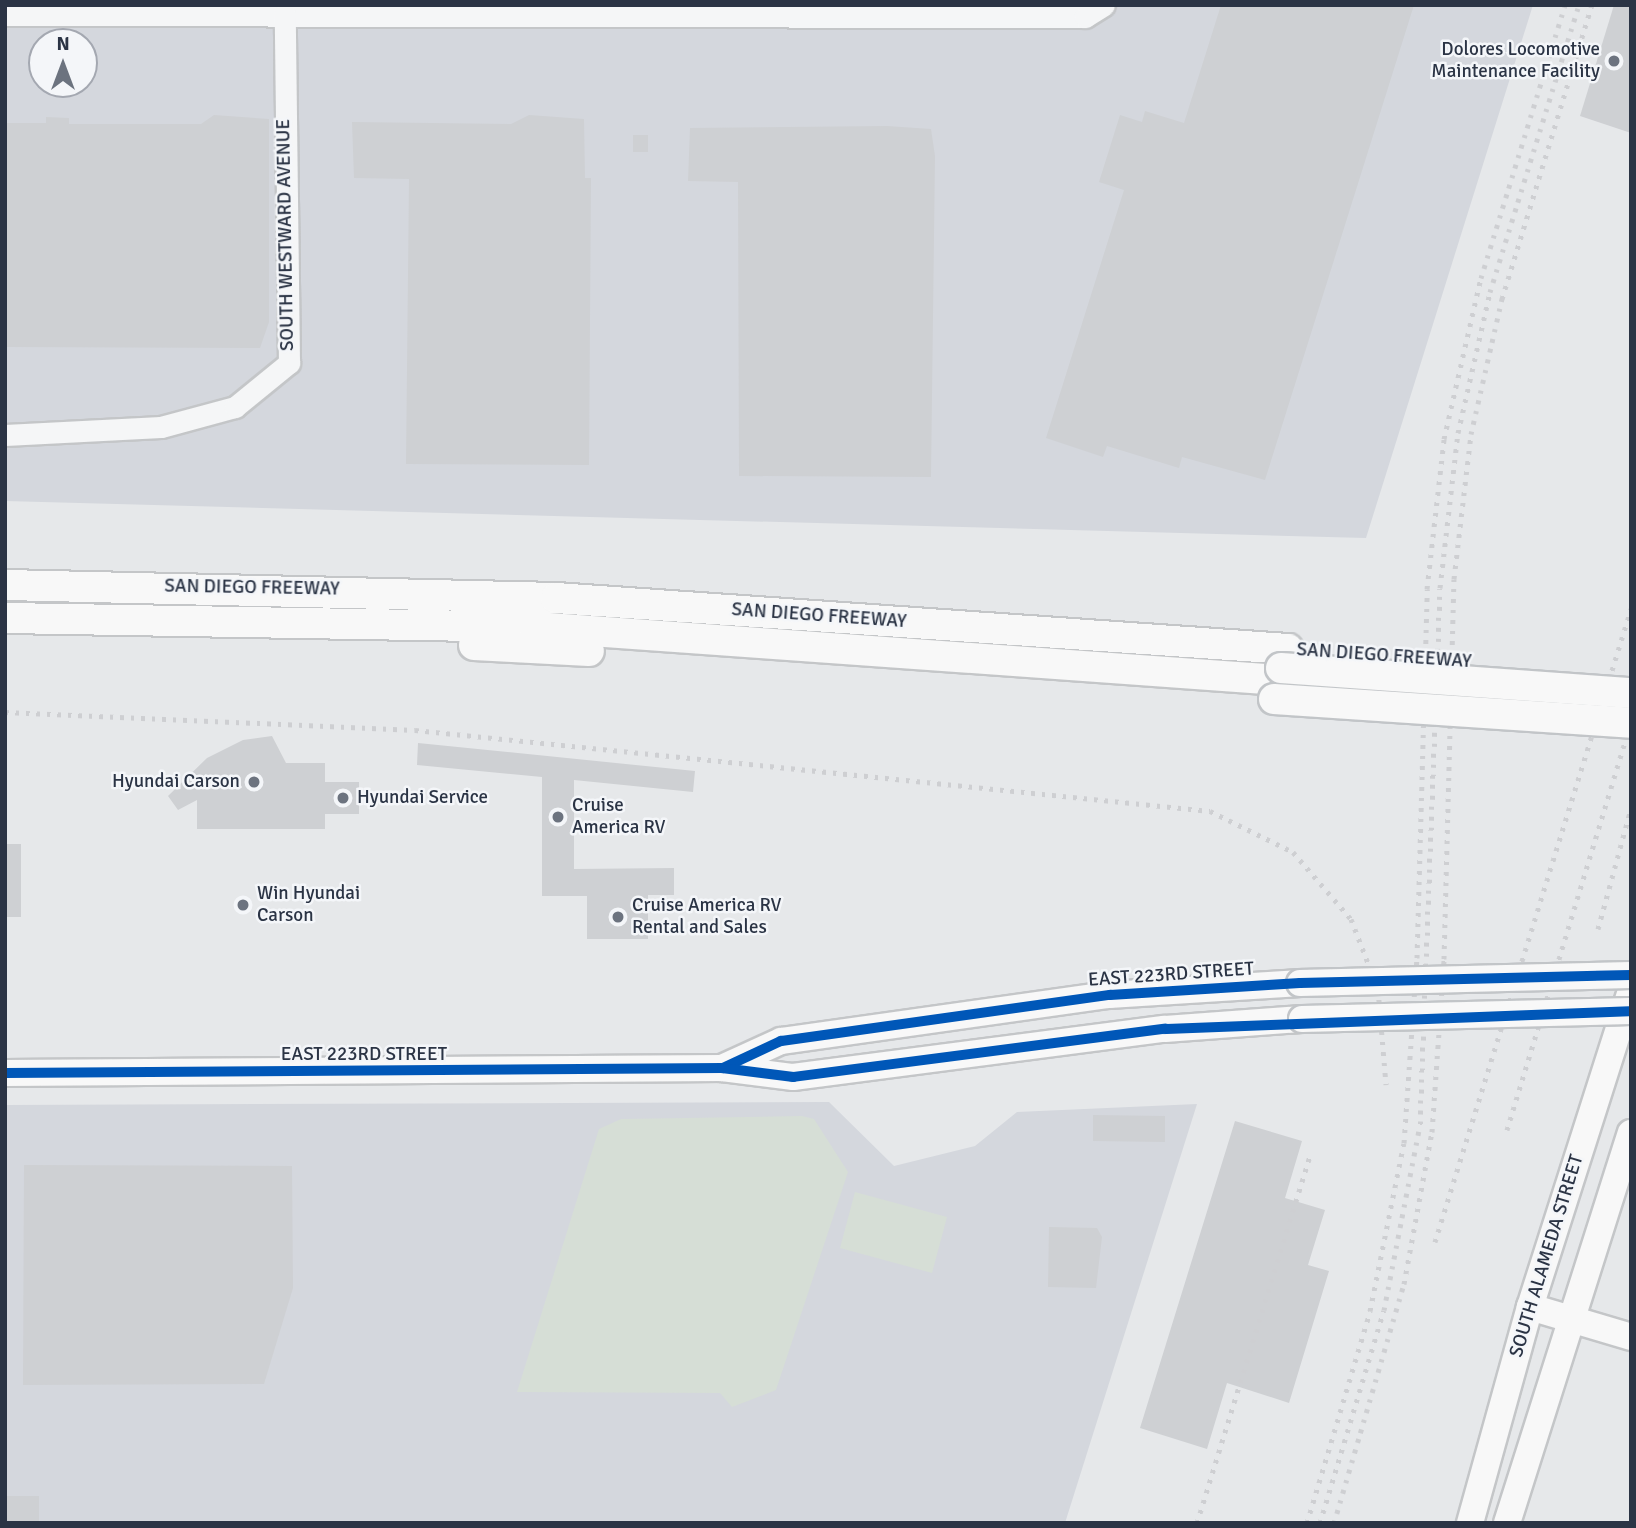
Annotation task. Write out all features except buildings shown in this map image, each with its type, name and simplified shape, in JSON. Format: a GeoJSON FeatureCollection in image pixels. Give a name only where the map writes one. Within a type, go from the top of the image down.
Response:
{"type":"FeatureCollection","features":[{"type":"Feature","properties":{"kind":"highway","name":"SAN DIEGO FREEWAY"},"geometry":{"type":"LineString","coordinates":[[5,585],[515,596],[1280,674],[1631,723]]}},
{"type":"Feature","properties":{"kind":"highway"},"geometry":{"type":"LineString","coordinates":[[5,605],[513,615],[1280,674],[1631,706]]}},
{"type":"Feature","properties":{"kind":"highway"},"geometry":{"type":"LineString","coordinates":[[5,618],[535,627],[1280,674],[1631,693]]}},
{"type":"Feature","properties":{"kind":"highway","name":"SAN DIEGO FREEWAY"},"geometry":{"type":"LineString","coordinates":[[5,637],[544,648],[1280,674],[1631,674]]}},
{"type":"Feature","properties":{"kind":"main road","name":"EAST 223RD STREET"},"geometry":{"type":"LineString","coordinates":[[722,1068],[781,1041],[1110,995],[1300,983],[1631,975]]}},
{"type":"Feature","properties":{"kind":"main road","name":"SOUTH ALAMEDA STREET"},"geometry":{"type":"LineString","coordinates":[[1470,1523],[1530,1307],[1631,991]]}},
{"type":"Feature","properties":{"kind":"main road","name":"EAST 223RD STREET"},"geometry":{"type":"LineString","coordinates":[[5,1073],[722,1068],[793,1077],[1165,1029],[1302,1020],[1631,1011]]}},
{"type":"Feature","properties":{"kind":"main road"},"geometry":{"type":"LineString","coordinates":[[1507,1523],[1631,1133]]}},
{"type":"Feature","properties":{"kind":"main road"},"geometry":{"type":"LineString","coordinates":[[1530,1307],[1631,1337]]}},
{"type":"Feature","properties":{"kind":"street"},"geometry":{"type":"LineString","coordinates":[[5,15],[1085,17],[1104,5]]}},
{"type":"Feature","properties":{"kind":"street","name":"SOUTH WESTWARD AVENUE"},"geometry":{"type":"LineString","coordinates":[[5,435],[161,428],[235,407],[289,363],[285,14]]}},
{"type":"Feature","properties":{"kind":"shaded area"},"geometry":{"type":"Polygon","coordinates":[[[5,5],[1533,5],[1366,538],[5,501],[5,5]]]}},
{"type":"Feature","properties":{"kind":"shaded area"},"geometry":{"type":"Polygon","coordinates":[[[829,1102],[894,1166],[975,1146],[1017,1112],[1197,1104],[1065,1523],[5,1523],[5,1105],[829,1102]]]}},
{"type":"Feature","properties":{"kind":"shaded area"},"geometry":{"type":"Polygon","coordinates":[[[802,1116],[814,1119],[848,1172],[776,1390],[732,1407],[720,1393],[517,1392],[599,1129],[621,1119],[802,1116]]]}},
{"type":"Feature","properties":{"kind":"shaded area"},"geometry":{"type":"Polygon","coordinates":[[[855,1192],[947,1217],[932,1273],[840,1248],[855,1192]]]}},
{"type":"Feature","properties":{"kind":"railway"},"geometry":{"type":"LineString","coordinates":[[1307,1523],[1370,1311],[1404,1143],[1417,958],[1427,589],[1444,439],[1481,278],[1565,5]]}},
{"type":"Feature","properties":{"kind":"railway"},"geometry":{"type":"LineString","coordinates":[[1320,1523],[1384,1310],[1420,1124],[1440,588],[1458,433],[1490,292],[1579,5]]}},
{"type":"Feature","properties":{"kind":"railway"},"geometry":{"type":"LineString","coordinates":[[1334,1523],[1404,1284],[1432,1132],[1444,959],[1454,579],[1471,434],[1502,299],[1592,5]]}},
{"type":"Feature","properties":{"kind":"railway"},"geometry":{"type":"LineString","coordinates":[[1435,1242],[1631,609]]}},
{"type":"Feature","properties":{"kind":"railway"},"geometry":{"type":"LineString","coordinates":[[5,712],[415,730],[1210,811],[1293,852],[1351,919],[1378,989],[1386,1085]]}},
{"type":"Feature","properties":{"kind":"railway"},"geometry":{"type":"LineString","coordinates":[[1507,1130],[1631,721]]}},
{"type":"Feature","properties":{"kind":"railway"},"geometry":{"type":"LineString","coordinates":[[1598,929],[1631,808]]}},
{"type":"Feature","properties":{"kind":"railway"},"geometry":{"type":"LineString","coordinates":[[1197,1523],[1310,1156]]}},
{"type":"Feature","properties":{"kind":"cycle path"},"geometry":{"type":"LineString","coordinates":[[723,1068],[781,1041],[1110,995],[1300,983],[1631,975]]}},
{"type":"Feature","properties":{"kind":"cycle path"},"geometry":{"type":"LineString","coordinates":[[5,1073],[722,1068],[793,1077],[1165,1029],[1631,1011]]}},
{"type":"Feature","properties":{"kind":"place","name":"Dolores Locomotive Maintenance Facility"},"geometry":{"type":"Point","coordinates":[1614,61]}},
{"type":"Feature","properties":{"kind":"place","name":"Hyundai Carson"},"geometry":{"type":"Point","coordinates":[254,782]}},
{"type":"Feature","properties":{"kind":"place","name":"Hyundai Service"},"geometry":{"type":"Point","coordinates":[343,798]}},
{"type":"Feature","properties":{"kind":"place","name":"Cruise America RV"},"geometry":{"type":"Point","coordinates":[558,817]}},
{"type":"Feature","properties":{"kind":"place","name":"Win Hyundai Carson"},"geometry":{"type":"Point","coordinates":[243,905]}},
{"type":"Feature","properties":{"kind":"place","name":"Cruise America RV Rental and Sales"},"geometry":{"type":"Point","coordinates":[618,917]}}]}
